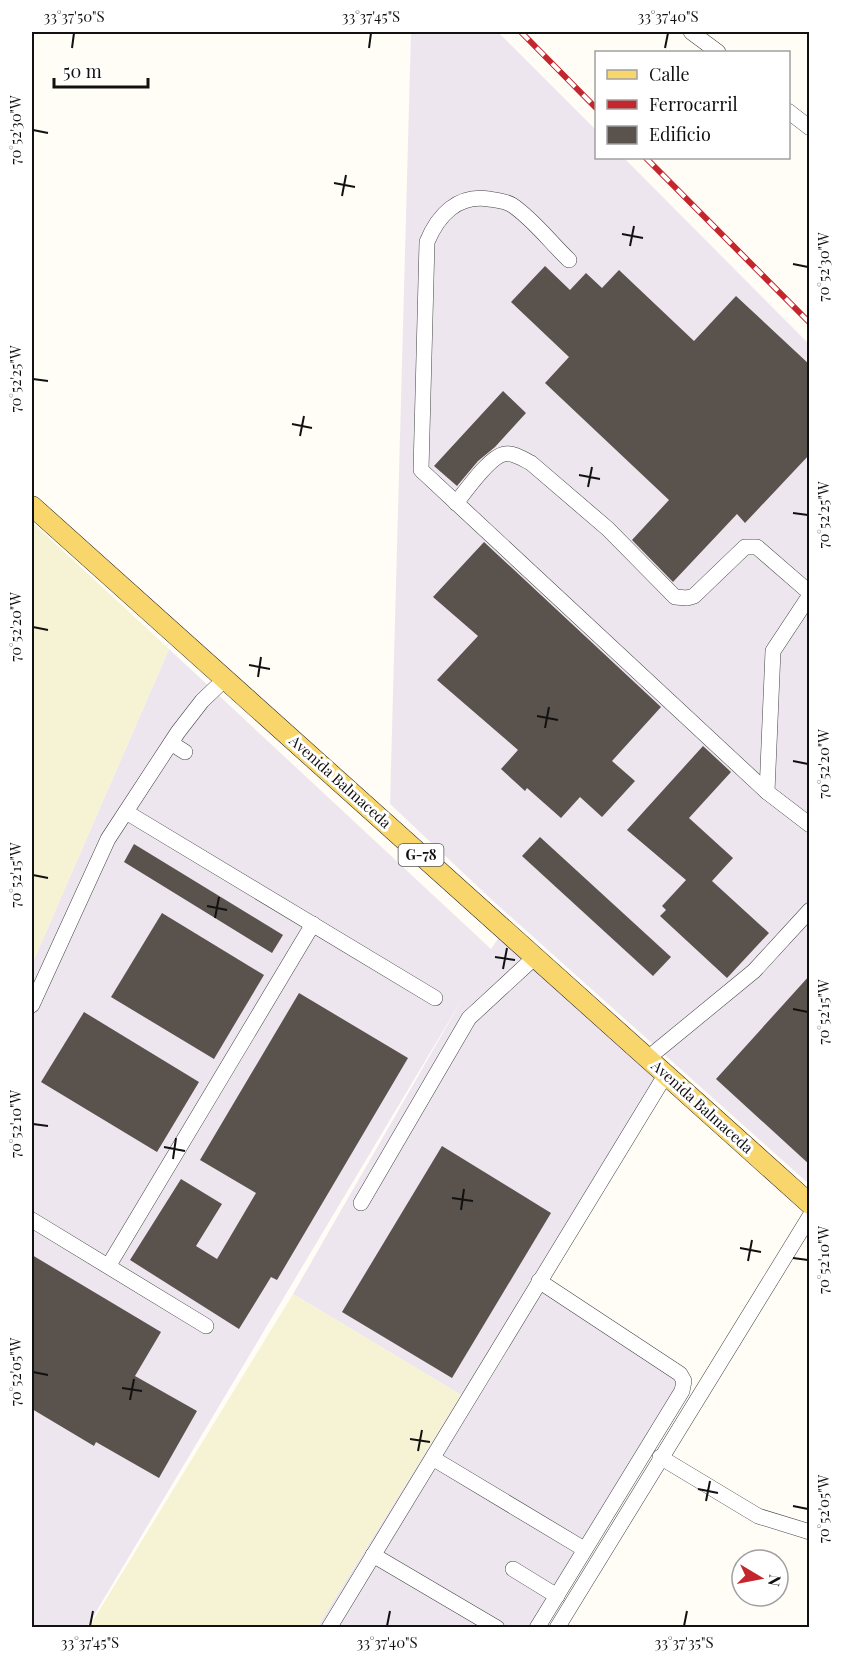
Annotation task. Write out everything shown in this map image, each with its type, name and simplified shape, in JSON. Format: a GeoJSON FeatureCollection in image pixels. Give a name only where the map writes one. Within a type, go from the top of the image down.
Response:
{"type":"FeatureCollection","features":[{"type":"Feature","properties":{"kind":"main road","name":"Avenida Balmaceda"},"geometry":{"type":"LineString","coordinates":[[32,506],[810,1204]]}},
{"type":"Feature","properties":{"kind":"street"},"geometry":{"type":"LineString","coordinates":[[691,32],[717,51]]}},
{"type":"Feature","properties":{"kind":"street"},"geometry":{"type":"LineString","coordinates":[[790,112],[810,128]]}},
{"type":"Feature","properties":{"kind":"street"},"geometry":{"type":"LineString","coordinates":[[569,260],[511,204],[495,200],[469,199],[444,213],[433,227],[427,242],[421,471],[767,792],[810,825]]}},
{"type":"Feature","properties":{"kind":"street"},"geometry":{"type":"LineString","coordinates":[[456,503],[493,459],[504,454],[518,456],[531,463],[608,529],[675,597],[694,596],[745,547],[757,547],[810,594],[773,651],[767,792]]}},
{"type":"Feature","properties":{"kind":"street"},"geometry":{"type":"LineString","coordinates":[[32,1005],[108,839],[171,743],[202,701],[225,679]]}},
{"type":"Feature","properties":{"kind":"street"},"geometry":{"type":"LineString","coordinates":[[171,743],[185,752]]}},
{"type":"Feature","properties":{"kind":"street"},"geometry":{"type":"LineString","coordinates":[[126,812],[435,998]]}},
{"type":"Feature","properties":{"kind":"street"},"geometry":{"type":"LineString","coordinates":[[648,1059],[754,971],[810,910]]}},
{"type":"Feature","properties":{"kind":"street"},"geometry":{"type":"LineString","coordinates":[[109,1265],[313,924]]}},
{"type":"Feature","properties":{"kind":"street"},"geometry":{"type":"LineString","coordinates":[[361,1203],[469,1018],[535,957]]}},
{"type":"Feature","properties":{"kind":"street"},"geometry":{"type":"LineString","coordinates":[[333,1626],[373,1556],[666,1074]]}},
{"type":"Feature","properties":{"kind":"street"},"geometry":{"type":"LineString","coordinates":[[557,1628],[810,1216]]}},
{"type":"Feature","properties":{"kind":"street"},"geometry":{"type":"LineString","coordinates":[[32,1220],[206,1326]]}},
{"type":"Feature","properties":{"kind":"street"},"geometry":{"type":"LineString","coordinates":[[537,1628],[682,1391],[684,1381],[680,1374],[539,1281]]}},
{"type":"Feature","properties":{"kind":"street"},"geometry":{"type":"LineString","coordinates":[[660,1457],[758,1516],[810,1532]]}},
{"type":"Feature","properties":{"kind":"street"},"geometry":{"type":"LineString","coordinates":[[434,1459],[584,1549]]}},
{"type":"Feature","properties":{"kind":"street"},"geometry":{"type":"LineString","coordinates":[[373,1556],[497,1628]]}},
{"type":"Feature","properties":{"kind":"street"},"geometry":{"type":"LineString","coordinates":[[513,1569],[557,1596]]}},
{"type":"Feature","properties":{"kind":"shaded area"},"geometry":{"type":"Polygon","coordinates":[[[411,32],[498,32],[595,129],[595,159],[625,159],[809,344],[809,1184],[492,900],[390,804],[411,32]]]}},
{"type":"Feature","properties":{"kind":"shaded area"},"geometry":{"type":"Polygon","coordinates":[[[32,522],[169,649],[32,964],[32,522]]]}},
{"type":"Feature","properties":{"kind":"shaded area"},"geometry":{"type":"Polygon","coordinates":[[[169,649],[491,949],[499,937],[658,1075],[533,1277],[688,1372],[537,1627],[317,1627],[461,1395],[293,1294],[464,996],[87,1627],[32,1628],[32,964],[169,649]]]}},
{"type":"Feature","properties":{"kind":"shaded area"},"geometry":{"type":"Polygon","coordinates":[[[293,1294],[461,1395],[317,1627],[89,1627],[293,1294]]]}},
{"type":"Feature","properties":{"kind":"building"},"geometry":{"type":"Polygon","coordinates":[[[545,266],[570,290],[586,273],[602,288],[619,270],[694,341],[736,296],[810,365],[810,454],[745,523],[737,514],[673,582],[632,540],[669,500],[545,383],[569,357],[511,302],[545,266]]]}},
{"type":"Feature","properties":{"kind":"building"},"geometry":{"type":"Polygon","coordinates":[[[503,391],[526,413],[495,447],[478,461],[457,486],[434,466],[503,391]]]}},
{"type":"Feature","properties":{"kind":"building"},"geometry":{"type":"Polygon","coordinates":[[[484,542],[661,707],[612,761],[635,781],[602,817],[580,797],[561,818],[527,788],[525,791],[501,769],[518,750],[437,680],[478,636],[433,597],[484,542]]]}},
{"type":"Feature","properties":{"kind":"building"},"geometry":{"type":"Polygon","coordinates":[[[703,746],[731,772],[689,818],[733,858],[712,881],[769,933],[727,978],[660,916],[666,910],[662,906],[686,880],[627,830],[703,746]]]}},
{"type":"Feature","properties":{"kind":"building"},"geometry":{"type":"Polygon","coordinates":[[[540,837],[671,957],[653,976],[522,856],[540,837]]]}},
{"type":"Feature","properties":{"kind":"building"},"geometry":{"type":"Polygon","coordinates":[[[134,844],[283,935],[272,953],[124,862],[134,844]]]}},
{"type":"Feature","properties":{"kind":"building"},"geometry":{"type":"Polygon","coordinates":[[[162,913],[264,975],[214,1059],[111,997],[162,913]]]}},
{"type":"Feature","properties":{"kind":"building"},"geometry":{"type":"Polygon","coordinates":[[[810,975],[810,1165],[716,1079],[810,975]]]}},
{"type":"Feature","properties":{"kind":"building"},"geometry":{"type":"Polygon","coordinates":[[[299,993],[408,1058],[277,1280],[271,1277],[239,1329],[130,1260],[181,1179],[222,1204],[196,1246],[217,1259],[256,1193],[200,1160],[299,993]]]}},
{"type":"Feature","properties":{"kind":"building"},"geometry":{"type":"Polygon","coordinates":[[[84,1012],[199,1082],[157,1152],[41,1082],[84,1012]]]}},
{"type":"Feature","properties":{"kind":"building"},"geometry":{"type":"Polygon","coordinates":[[[442,1146],[551,1213],[452,1378],[342,1312],[442,1146]]]}},
{"type":"Feature","properties":{"kind":"building"},"geometry":{"type":"Polygon","coordinates":[[[32,1255],[161,1332],[135,1376],[197,1411],[159,1478],[96,1442],[94,1446],[32,1409],[32,1255]]]}},
{"type":"Feature","properties":{"kind":"railway"},"geometry":{"type":"LineString","coordinates":[[521,32],[595,107]]}},
{"type":"Feature","properties":{"kind":"railway"},"geometry":{"type":"LineString","coordinates":[[647,159],[810,323]]}}]}
